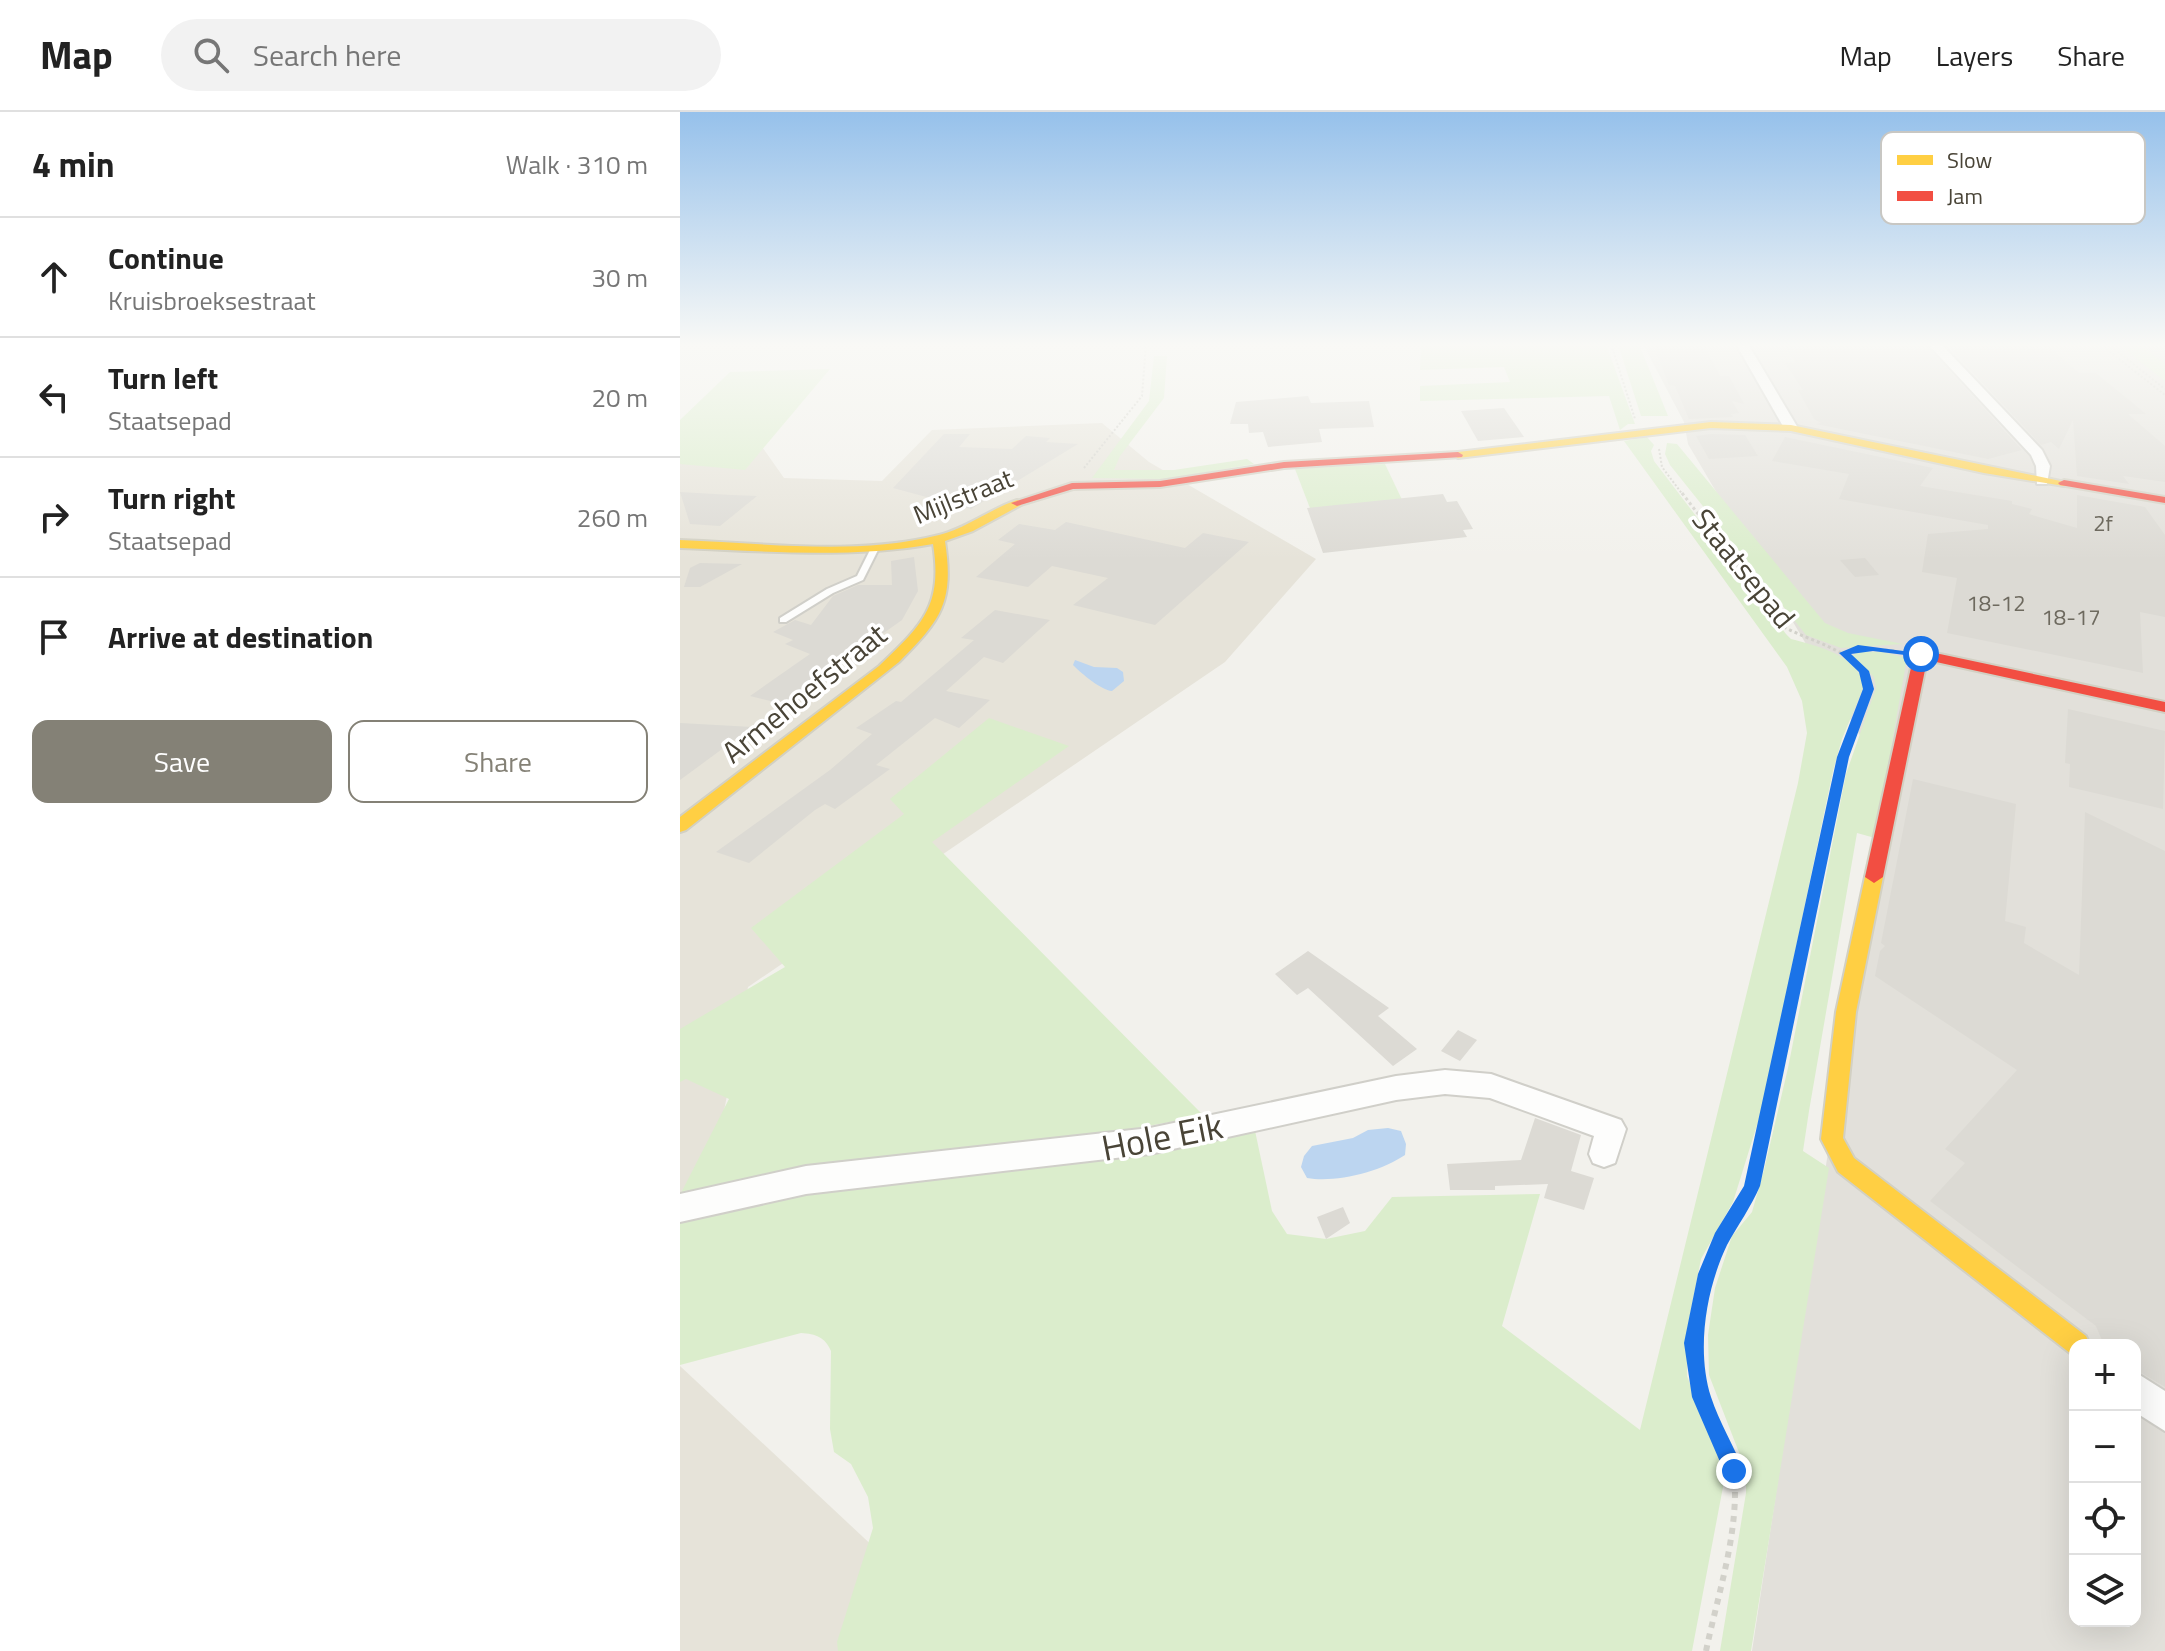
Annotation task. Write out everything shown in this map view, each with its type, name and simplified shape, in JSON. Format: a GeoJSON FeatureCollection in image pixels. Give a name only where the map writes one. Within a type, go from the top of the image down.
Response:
{"type":"FeatureCollection","features":[{"type":"Feature","properties":{"kind":"street"},"geometry":{"type":"LineString","coordinates":[[1784,416],[1791,428]]}},
{"type":"Feature","properties":{"kind":"street"},"geometry":{"type":"LineString","coordinates":[[2002,416],[2037,453],[2043,466],[2042,481]]}},
{"type":"Feature","properties":{"kind":"street","name":"Mijlstraat"},"geometry":{"type":"LineString","coordinates":[[680,544],[875,548],[939,539],[972,527],[1026,498],[1072,486],[1160,484],[1284,465],[1481,454],[1711,425],[1791,428],[2042,481],[2165,500]]}},
{"type":"Feature","properties":{"kind":"street","name":"Armehoefstraat"},"geometry":{"type":"LineString","coordinates":[[680,826],[884,669],[912,642],[936,610],[941,593],[944,574],[939,539]]}},
{"type":"Feature","properties":{"kind":"street"},"geometry":{"type":"LineString","coordinates":[[2069,1339],[1846,1165],[1832,1139],[1846,1012],[1921,654],[2165,707]]}},
{"type":"Feature","properties":{"kind":"street","name":"Hole Eik"},"geometry":{"type":"LineString","coordinates":[[680,1208],[806,1180],[1150,1141],[1396,1088],[1445,1082],[1491,1086],[1611,1129],[1604,1154]]}},
{"type":"Feature","properties":{"kind":"street"},"geometry":{"type":"LineString","coordinates":[[2141,1395],[2165,1413]]}},
{"type":"Feature","properties":{"kind":"lane"},"geometry":{"type":"LineString","coordinates":[[783,620],[816,602],[841,583],[860,578],[875,548]]}},
{"type":"Feature","properties":{"kind":"path"},"geometry":{"type":"LineString","coordinates":[[1072,486],[1127,416]]}},
{"type":"Feature","properties":{"kind":"path","name":"Staatsepad"},"geometry":{"type":"LineString","coordinates":[[1634,416],[1660,443],[1658,456],[1662,467],[1786,628],[1810,641],[1844,653]]}},
{"type":"Feature","properties":{"kind":"path"},"geometry":{"type":"LineString","coordinates":[[1706,1651],[1735,1503],[1734,1471],[1701,1397],[1694,1343],[1707,1274],[1721,1239],[1742,1208],[1752,1186],[1843,757],[1869,689],[1864,671],[1844,653],[1858,648],[1873,648],[1921,654]]}},
{"type":"Feature","properties":{"kind":"shaded area"},"geometry":{"type":"Polygon","coordinates":[[[1681,416],[2165,416],[2165,1651],[1752,1651],[1885,778],[1688,444],[1681,416]]]}},
{"type":"Feature","properties":{"kind":"shaded area"},"geometry":{"type":"Polygon","coordinates":[[[1102,423],[1149,462],[1316,559],[1225,662],[748,987],[680,1338],[680,455],[760,444],[784,478],[882,481],[932,430],[1102,423]]]}},
{"type":"Feature","properties":{"kind":"shaded area"},"geometry":{"type":"Polygon","coordinates":[[[680,1366],[985,1651],[680,1651],[680,1366]]]}},
{"type":"Feature","properties":{"kind":"green space"},"geometry":{"type":"Polygon","coordinates":[[[684,416],[791,416],[745,470],[680,464],[680,420],[684,416]]]}},
{"type":"Feature","properties":{"kind":"green space"},"geometry":{"type":"Polygon","coordinates":[[[1138,416],[1150,416],[1120,456],[1114,470],[1174,470],[1247,459],[1254,464],[1167,479],[1092,478],[1138,416]]]}},
{"type":"Feature","properties":{"kind":"green space"},"geometry":{"type":"Polygon","coordinates":[[[1615,416],[1632,416],[1635,424],[1628,424],[1620,430],[1615,416]]]}},
{"type":"Feature","properties":{"kind":"green space"},"geometry":{"type":"Polygon","coordinates":[[[1647,437],[1654,445],[1651,451],[1654,461],[1786,634],[1791,639],[1845,659],[1860,675],[1864,686],[1842,739],[1833,771],[1762,1109],[1733,1202],[1701,1259],[1687,1330],[1687,1376],[1719,1459],[1723,1487],[1692,1651],[838,1651],[837,1642],[873,1528],[868,1497],[851,1464],[834,1452],[830,1429],[831,1351],[819,1337],[801,1333],[680,1365],[680,1215],[761,1198],[1054,1164],[1254,1126],[1272,1211],[1287,1234],[1326,1239],[1365,1231],[1392,1197],[1540,1194],[1502,1326],[1640,1430],[1798,783],[1807,733],[1802,701],[1787,667],[1624,441],[1647,437]]]}},
{"type":"Feature","properties":{"kind":"green space"},"geometry":{"type":"Polygon","coordinates":[[[1667,443],[1677,444],[1825,623],[1848,633],[1903,644],[1841,648],[1806,635],[1670,465],[1665,454],[1667,443]]]}},
{"type":"Feature","properties":{"kind":"green space"},"geometry":{"type":"Polygon","coordinates":[[[1385,464],[1405,506],[1313,516],[1295,469],[1385,464]]]}},
{"type":"Feature","properties":{"kind":"green space"},"geometry":{"type":"Polygon","coordinates":[[[1857,652],[1882,652],[1907,658],[1875,838],[1857,833],[1809,1111],[1803,1151],[1829,1168],[1751,1651],[1720,1651],[1746,1493],[1746,1476],[1709,1375],[1708,1335],[1715,1288],[1732,1236],[1752,1212],[1764,1170],[1788,1068],[1846,774],[1876,688],[1874,677],[1852,656],[1857,652]]]}},
{"type":"Feature","properties":{"kind":"green space"},"geometry":{"type":"Polygon","coordinates":[[[989,718],[1069,746],[932,842],[1204,1116],[1069,1140],[680,1195],[729,1099],[686,1079],[680,1082],[680,1029],[785,967],[751,928],[904,814],[890,799],[989,718]]]}},
{"type":"Feature","properties":{"kind":"water"},"geometry":{"type":"Polygon","coordinates":[[[1075,660],[1094,667],[1117,668],[1123,672],[1124,681],[1112,691],[1108,690],[1077,669],[1073,665],[1075,660]]]}},
{"type":"Feature","properties":{"kind":"water"},"geometry":{"type":"Polygon","coordinates":[[[1388,1128],[1401,1131],[1406,1144],[1405,1155],[1395,1161],[1358,1175],[1331,1179],[1307,1178],[1301,1167],[1304,1156],[1312,1146],[1353,1138],[1368,1130],[1388,1128]]]}},
{"type":"Feature","properties":{"kind":"building"},"geometry":{"type":"Polygon","coordinates":[[[1232,416],[1372,416],[1374,427],[1319,429],[1322,442],[1268,447],[1263,432],[1249,433],[1248,424],[1230,424],[1232,416]]]}},
{"type":"Feature","properties":{"kind":"building"},"geometry":{"type":"Polygon","coordinates":[[[1464,416],[1509,416],[1524,437],[1478,441],[1464,416]]]}},
{"type":"Feature","properties":{"kind":"building"},"geometry":{"type":"Polygon","coordinates":[[[1688,416],[1733,417],[1689,419],[1688,416]]]}},
{"type":"Feature","properties":{"kind":"building"},"geometry":{"type":"Polygon","coordinates":[[[1812,416],[1991,416],[2022,450],[1988,459],[1816,424],[1821,423],[1812,416]]]}},
{"type":"Feature","properties":{"kind":"building"},"geometry":{"type":"Polygon","coordinates":[[[2014,416],[2130,416],[2165,446],[2165,482],[2123,476],[2129,484],[2077,476],[2073,420],[2059,449],[2051,442],[2041,445],[2014,416]]]}},
{"type":"Feature","properties":{"kind":"building"},"geometry":{"type":"Polygon","coordinates":[[[944,434],[970,434],[959,447],[1012,449],[1026,436],[1050,438],[1046,442],[1078,444],[971,509],[893,488],[944,434]]]}},
{"type":"Feature","properties":{"kind":"building"},"geometry":{"type":"Polygon","coordinates":[[[1745,435],[1758,456],[1709,459],[1696,436],[1745,435]]]}},
{"type":"Feature","properties":{"kind":"building"},"geometry":{"type":"Polygon","coordinates":[[[1785,437],[1933,468],[1920,486],[2012,501],[2012,504],[2032,509],[2029,514],[2077,528],[2077,495],[2145,507],[2165,535],[2165,617],[2140,612],[2143,673],[1947,633],[1957,578],[1922,572],[1928,534],[1988,529],[1988,525],[1839,499],[1849,474],[1772,461],[1785,437]]]}},
{"type":"Feature","properties":{"kind":"building"},"geometry":{"type":"Polygon","coordinates":[[[680,492],[757,496],[720,526],[690,524],[680,492]]]}},
{"type":"Feature","properties":{"kind":"building"},"geometry":{"type":"Polygon","coordinates":[[[1443,494],[1447,502],[1457,501],[1473,529],[1463,530],[1467,537],[1323,553],[1307,508],[1443,494]]]}},
{"type":"Feature","properties":{"kind":"building"},"geometry":{"type":"Polygon","coordinates":[[[1066,522],[1185,548],[1203,533],[1249,542],[1155,625],[1073,605],[1108,578],[1052,566],[1028,587],[976,577],[1015,544],[998,540],[1019,524],[1055,530],[1066,522]]]}},
{"type":"Feature","properties":{"kind":"building"},"geometry":{"type":"Polygon","coordinates":[[[914,557],[918,591],[902,620],[783,704],[750,696],[810,654],[785,644],[793,640],[773,632],[795,620],[811,625],[833,596],[858,585],[892,585],[891,561],[914,557]]]}},
{"type":"Feature","properties":{"kind":"building"},"geometry":{"type":"Polygon","coordinates":[[[1865,558],[1879,575],[1855,577],[1840,560],[1865,558]]]}},
{"type":"Feature","properties":{"kind":"building"},"geometry":{"type":"Polygon","coordinates":[[[700,563],[742,564],[700,587],[684,587],[690,568],[700,563]]]}},
{"type":"Feature","properties":{"kind":"building"},"geometry":{"type":"Polygon","coordinates":[[[995,610],[1050,620],[1003,663],[984,657],[946,691],[990,700],[959,728],[935,718],[876,765],[890,769],[835,809],[825,804],[815,810],[749,863],[716,852],[830,770],[872,734],[856,728],[896,701],[901,702],[974,640],[961,638],[995,610]]]}},
{"type":"Feature","properties":{"kind":"building"},"geometry":{"type":"Polygon","coordinates":[[[2068,709],[2165,731],[2163,809],[2069,787],[2070,764],[2065,763],[2068,709]]]}},
{"type":"Feature","properties":{"kind":"building"},"geometry":{"type":"Polygon","coordinates":[[[680,723],[752,727],[680,780],[680,723]]]}},
{"type":"Feature","properties":{"kind":"building"},"geometry":{"type":"Polygon","coordinates":[[[1913,779],[2016,804],[2005,921],[2026,927],[2024,943],[2079,975],[2085,812],[2165,851],[2165,1387],[2141,1373],[2141,1339],[2101,1339],[2096,1326],[1930,1201],[1965,1163],[1945,1149],[2017,1070],[1875,976],[1880,951],[1885,946],[1881,943],[1913,779]]]}},
{"type":"Feature","properties":{"kind":"building"},"geometry":{"type":"Polygon","coordinates":[[[1308,951],[1389,1008],[1378,1016],[1417,1049],[1393,1066],[1308,988],[1297,995],[1275,974],[1308,951]]]}},
{"type":"Feature","properties":{"kind":"building"},"geometry":{"type":"Polygon","coordinates":[[[1458,1030],[1477,1040],[1460,1061],[1441,1051],[1458,1030]]]}},
{"type":"Feature","properties":{"kind":"building"},"geometry":{"type":"Polygon","coordinates":[[[1535,1118],[1581,1135],[1571,1171],[1594,1178],[1584,1210],[1544,1198],[1548,1184],[1495,1186],[1495,1190],[1450,1190],[1447,1164],[1521,1160],[1535,1118]]]}},
{"type":"Feature","properties":{"kind":"building"},"geometry":{"type":"Polygon","coordinates":[[[1343,1207],[1350,1223],[1326,1239],[1317,1217],[1343,1207]]]}},
{"type":"Feature","properties":{"kind":"traffic: slow"},"geometry":{"type":"LineString","coordinates":[[1458,455],[1711,425],[1791,428],[1984,470],[2064,483]]}},
{"type":"Feature","properties":{"kind":"traffic: slow"},"geometry":{"type":"LineString","coordinates":[[680,544],[878,548],[939,539],[1017,503]]}},
{"type":"Feature","properties":{"kind":"traffic: slow"},"geometry":{"type":"LineString","coordinates":[[680,826],[884,669],[914,639],[931,616],[942,590],[944,571],[939,539]]}},
{"type":"Feature","properties":{"kind":"traffic: slow"},"geometry":{"type":"LineString","coordinates":[[1874,877],[1846,1012],[1832,1139],[1846,1165],[2069,1339]]}},
{"type":"Feature","properties":{"kind":"traffic: jam"},"geometry":{"type":"LineString","coordinates":[[1017,503],[1072,486],[1160,484],[1284,465],[1458,455]]}},
{"type":"Feature","properties":{"kind":"traffic: jam"},"geometry":{"type":"LineString","coordinates":[[2064,483],[2165,500]]}},
{"type":"Feature","properties":{"kind":"traffic: jam"},"geometry":{"type":"LineString","coordinates":[[1874,877],[1921,654],[2165,707]]}},
{"type":"Feature","properties":{"kind":"route"},"geometry":{"type":"LineString","coordinates":[[1734,1471],[1701,1397],[1694,1343],[1707,1274],[1721,1239],[1742,1208],[1752,1186],[1843,757],[1869,689],[1864,671],[1844,653],[1858,648],[1873,648],[1921,654]]}}]}
